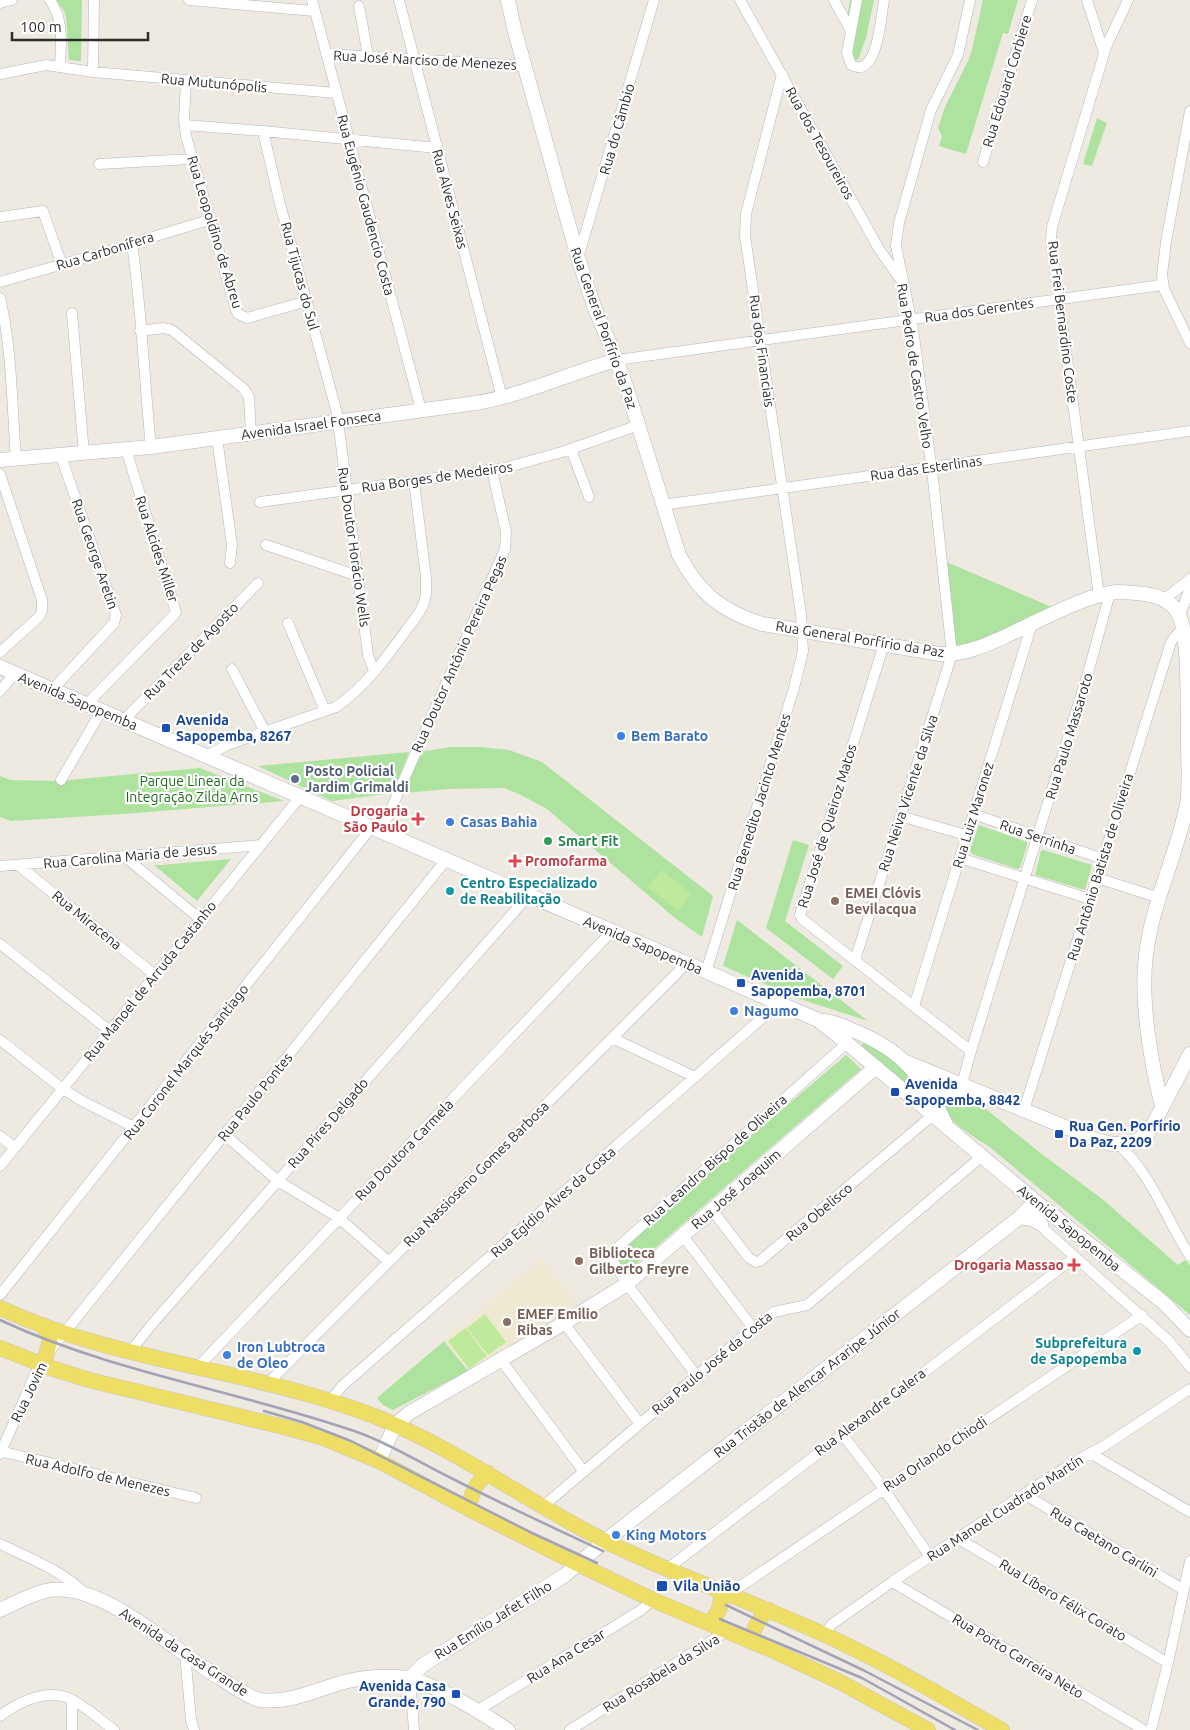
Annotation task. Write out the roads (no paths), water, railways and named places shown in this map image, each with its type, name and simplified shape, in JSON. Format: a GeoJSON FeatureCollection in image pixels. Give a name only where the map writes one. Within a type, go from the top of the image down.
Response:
{"type":"FeatureCollection","features":[{"type":"Feature","properties":{"kind":"main road"},"geometry":{"type":"LineString","coordinates":[[0,1308],[65,1333],[130,1352],[267,1384],[330,1401],[395,1425],[446,1450],[542,1507],[605,1541],[666,1569],[825,1634],[1002,1730]]}},
{"type":"Feature","properties":{"kind":"main road"},"geometry":{"type":"LineString","coordinates":[[43,1325],[50,1340],[49,1349],[43,1360]]}},
{"type":"Feature","properties":{"kind":"main road"},"geometry":{"type":"LineString","coordinates":[[0,1348],[43,1360],[90,1380],[324,1438],[379,1461],[469,1509],[653,1600],[840,1682],[928,1730]]}},
{"type":"Feature","properties":{"kind":"main road"},"geometry":{"type":"LineString","coordinates":[[469,1509],[470,1498],[475,1487],[488,1474]]}},
{"type":"Feature","properties":{"kind":"main road"},"geometry":{"type":"LineString","coordinates":[[708,1623],[720,1607],[725,1592]]}},
{"type":"Feature","properties":{"kind":"main road"},"geometry":{"type":"LineString","coordinates":[[752,1642],[754,1628],[761,1616],[769,1610]]}},
{"type":"Feature","properties":{"kind":"street"},"geometry":{"type":"LineString","coordinates":[[0,3],[12,0]]}},
{"type":"Feature","properties":{"kind":"street"},"geometry":{"type":"LineString","coordinates":[[50,0],[59,18],[61,31],[60,66]]}},
{"type":"Feature","properties":{"kind":"street"},"geometry":{"type":"LineString","coordinates":[[92,72],[94,0]]}},
{"type":"Feature","properties":{"kind":"street"},"geometry":{"type":"LineString","coordinates":[[189,0],[314,11]]}},
{"type":"Feature","properties":{"kind":"street","name":"Rua Eugênio Gaudencio Costa"},"geometry":{"type":"LineString","coordinates":[[312,0],[421,410]]}},
{"type":"Feature","properties":{"kind":"street","name":"Rua Alves Seixas"},"geometry":{"type":"LineString","coordinates":[[399,0],[502,398]]}},
{"type":"Feature","properties":{"kind":"street","name":"Rua General Porfírio da Paz"},"geometry":{"type":"LineString","coordinates":[[508,0],[512,21],[578,258],[595,310],[617,360],[679,555],[700,589],[719,605],[743,618],[756,622],[940,654],[962,653],[981,647],[1105,594],[1146,594],[1165,600]]}},
{"type":"Feature","properties":{"kind":"street","name":"Rua do Câmbio"},"geometry":{"type":"LineString","coordinates":[[578,258],[654,0]]}},
{"type":"Feature","properties":{"kind":"street","name":"Rua dos Tesoureiros"},"geometry":{"type":"LineString","coordinates":[[740,0],[879,250],[904,284]]}},
{"type":"Feature","properties":{"kind":"street"},"geometry":{"type":"LineString","coordinates":[[834,0],[851,31]]}},
{"type":"Feature","properties":{"kind":"street"},"geometry":{"type":"LineString","coordinates":[[856,0],[847,53],[851,65],[860,67],[868,64],[874,54],[884,0]]}},
{"type":"Feature","properties":{"kind":"street","name":"Rua Pedro de Castro Velho"},"geometry":{"type":"LineString","coordinates":[[952,654],[931,468],[911,319],[896,246],[898,223],[931,110],[958,55],[970,0]]}},
{"type":"Feature","properties":{"kind":"street","name":"Rua Edouard Corbiere"},"geometry":{"type":"LineString","coordinates":[[983,162],[1032,0]]}},
{"type":"Feature","properties":{"kind":"street"},"geometry":{"type":"LineString","coordinates":[[1096,0],[1089,5],[1104,52]]}},
{"type":"Feature","properties":{"kind":"street","name":"Rua Frei Bernardino Coste"},"geometry":{"type":"LineString","coordinates":[[1105,594],[1079,447],[1051,240],[1052,227],[1104,52],[1128,0]]}},
{"type":"Feature","properties":{"kind":"street"},"geometry":{"type":"LineString","coordinates":[[359,6],[368,56]]}},
{"type":"Feature","properties":{"kind":"street","name":"Rua José Narciso de Menezes"},"geometry":{"type":"LineString","coordinates":[[326,54],[525,66]]}},
{"type":"Feature","properties":{"kind":"street","name":"Rua Mutunópolis"},"geometry":{"type":"LineString","coordinates":[[0,74],[46,65],[92,72],[336,93]]}},
{"type":"Feature","properties":{"kind":"street","name":"Rua dos Financiais"},"geometry":{"type":"LineString","coordinates":[[782,74],[751,190],[745,224],[745,236],[803,630]]}},
{"type":"Feature","properties":{"kind":"street","name":"Rua Leopoldino de Abreu"},"geometry":{"type":"LineString","coordinates":[[186,80],[185,125],[192,159],[238,314],[247,318],[307,301]]}},
{"type":"Feature","properties":{"kind":"street"},"geometry":{"type":"LineString","coordinates":[[1190,111],[1166,242],[1162,285],[1190,343]]}},
{"type":"Feature","properties":{"kind":"street"},"geometry":{"type":"LineString","coordinates":[[185,125],[437,148]]}},
{"type":"Feature","properties":{"kind":"street","name":"Rua Tijucas do Sul"},"geometry":{"type":"LineString","coordinates":[[263,131],[280,204],[334,399],[338,421]]}},
{"type":"Feature","properties":{"kind":"street"},"geometry":{"type":"LineString","coordinates":[[99,164],[192,159]]}},
{"type":"Feature","properties":{"kind":"street"},"geometry":{"type":"LineString","coordinates":[[0,217],[43,211],[62,265]]}},
{"type":"Feature","properties":{"kind":"street","name":"Rua Carbonífera"},"geometry":{"type":"LineString","coordinates":[[0,282],[209,220]]}},
{"type":"Feature","properties":{"kind":"street"},"geometry":{"type":"LineString","coordinates":[[132,244],[138,284],[140,331],[151,447]]}},
{"type":"Feature","properties":{"kind":"street","name":"Rua dos Gerentes"},"geometry":{"type":"LineString","coordinates":[[617,360],[1162,285]]}},
{"type":"Feature","properties":{"kind":"street"},"geometry":{"type":"LineString","coordinates":[[0,298],[4,317],[3,337],[16,459]]}},
{"type":"Feature","properties":{"kind":"street"},"geometry":{"type":"LineString","coordinates":[[72,313],[84,454]]}},
{"type":"Feature","properties":{"kind":"street"},"geometry":{"type":"LineString","coordinates":[[140,331],[164,328],[172,330],[244,389],[249,397],[251,433]]}},
{"type":"Feature","properties":{"kind":"street","name":"Avenida Israel Fonseca"},"geometry":{"type":"LineString","coordinates":[[0,460],[151,447],[502,398],[593,366],[617,360]]}},
{"type":"Feature","properties":{"kind":"street","name":"Rua Doutor Horácio Wells"},"geometry":{"type":"LineString","coordinates":[[338,421],[368,655],[374,672]]}},
{"type":"Feature","properties":{"kind":"street","name":"Rua Borges de Medeiros"},"geometry":{"type":"LineString","coordinates":[[260,502],[492,470],[530,462],[639,425]]}},
{"type":"Feature","properties":{"kind":"street","name":"Rua das Esterlinas"},"geometry":{"type":"LineString","coordinates":[[662,505],[1190,431]]}},
{"type":"Feature","properties":{"kind":"street"},"geometry":{"type":"LineString","coordinates":[[217,438],[232,544],[230,563]]}},
{"type":"Feature","properties":{"kind":"street"},"geometry":{"type":"LineString","coordinates":[[571,448],[589,498]]}},
{"type":"Feature","properties":{"kind":"street","name":"Rua Alcides Miller"},"geometry":{"type":"LineString","coordinates":[[88,704],[176,612],[126,449]]}},
{"type":"Feature","properties":{"kind":"street","name":"Rua George Aretin"},"geometry":{"type":"LineString","coordinates":[[53,689],[114,624],[116,615],[61,456]]}},
{"type":"Feature","properties":{"kind":"street","name":"Rua Doutor Antônio Pereira Pegas"},"geometry":{"type":"LineString","coordinates":[[376,830],[505,549],[506,532],[492,470]]}},
{"type":"Feature","properties":{"kind":"street"},"geometry":{"type":"LineString","coordinates":[[0,474],[42,600],[42,611],[39,617],[0,652]]}},
{"type":"Feature","properties":{"kind":"street"},"geometry":{"type":"LineString","coordinates":[[206,756],[227,745],[336,707],[347,700],[374,672],[419,613],[424,603],[426,577],[414,481]]}},
{"type":"Feature","properties":{"kind":"street"},"geometry":{"type":"LineString","coordinates":[[266,544],[358,576]]}},
{"type":"Feature","properties":{"kind":"street"},"geometry":{"type":"LineString","coordinates":[[1162,1106],[1154,1077],[1144,978],[1148,939],[1185,814],[1189,792],[1185,630],[1180,615],[1165,600],[1190,579]]}},
{"type":"Feature","properties":{"kind":"street","name":"Rua Treze de Agosto"},"geometry":{"type":"LineString","coordinates":[[124,720],[258,583]]}},
{"type":"Feature","properties":{"kind":"street"},"geometry":{"type":"LineString","coordinates":[[1180,615],[1190,588]]}},
{"type":"Feature","properties":{"kind":"street","name":"Rua Paulo Massaroto"},"geometry":{"type":"LineString","coordinates":[[966,1087],[971,1051],[1088,672],[1105,594]]}},
{"type":"Feature","properties":{"kind":"street"},"geometry":{"type":"LineString","coordinates":[[288,623],[325,711]]}},
{"type":"Feature","properties":{"kind":"street","name":"Rua Luiz Maronez"},"geometry":{"type":"LineString","coordinates":[[914,1006],[1032,624]]}},
{"type":"Feature","properties":{"kind":"street","name":"Rua Benedito Jacinto Mentes"},"geometry":{"type":"LineString","coordinates":[[706,972],[794,688],[803,651],[803,630]]}},
{"type":"Feature","properties":{"kind":"street","name":"Rua Antônio Batista de Oliveira"},"geometry":{"type":"LineString","coordinates":[[1024,1110],[1171,642],[1178,633],[1185,630]]}},
{"type":"Feature","properties":{"kind":"street","name":"Rua José de Queiroz Matos"},"geometry":{"type":"LineString","coordinates":[[884,644],[800,911],[802,919],[971,1051]]}},
{"type":"Feature","properties":{"kind":"street","name":"Rua Neiva Vicente da Silva"},"geometry":{"type":"LineString","coordinates":[[855,960],[952,654]]}},
{"type":"Feature","properties":{"kind":"street","name":"Avenida Sapopemba"},"geometry":{"type":"LineString","coordinates":[[0,667],[778,1004],[876,1040],[906,1062],[921,1079],[948,1127]]}},
{"type":"Feature","properties":{"kind":"street"},"geometry":{"type":"LineString","coordinates":[[232,670],[265,732]]}},
{"type":"Feature","properties":{"kind":"street"},"geometry":{"type":"LineString","coordinates":[[0,691],[14,674]]}},
{"type":"Feature","properties":{"kind":"street"},"geometry":{"type":"LineString","coordinates":[[61,780],[102,710]]}},
{"type":"Feature","properties":{"kind":"street","name":"Rua Manoel de Arruda Castanho"},"geometry":{"type":"LineString","coordinates":[[0,1166],[300,797]]}},
{"type":"Feature","properties":{"kind":"street","name":"Rua Serrinha"},"geometry":{"type":"LineString","coordinates":[[973,814],[1103,859]]}},
{"type":"Feature","properties":{"kind":"street"},"geometry":{"type":"LineString","coordinates":[[900,816],[966,835]]}},
{"type":"Feature","properties":{"kind":"street","name":"Rua Coronel Marqués Santiago"},"geometry":{"type":"LineString","coordinates":[[0,1295],[376,830]]}},
{"type":"Feature","properties":{"kind":"street","name":"Rua Carolina Maria de Jesus"},"geometry":{"type":"LineString","coordinates":[[0,866],[261,845]]}},
{"type":"Feature","properties":{"kind":"street"},"geometry":{"type":"LineString","coordinates":[[124,856],[200,919]]}},
{"type":"Feature","properties":{"kind":"street"},"geometry":{"type":"LineString","coordinates":[[960,858],[1090,899]]}},
{"type":"Feature","properties":{"kind":"street","name":"Rua Paulo Pontes"},"geometry":{"type":"LineString","coordinates":[[65,1333],[446,860]]}},
{"type":"Feature","properties":{"kind":"street","name":"Rua Miracena"},"geometry":{"type":"LineString","coordinates":[[18,865],[155,974]]}},
{"type":"Feature","properties":{"kind":"street"},"geometry":{"type":"LineString","coordinates":[[1097,878],[1160,898]]}},
{"type":"Feature","properties":{"kind":"street","name":"Rua Pires Delgado"},"geometry":{"type":"LineString","coordinates":[[130,1352],[153,1322],[528,896]]}},
{"type":"Feature","properties":{"kind":"street","name":"Rua Doutora Carmela"},"geometry":{"type":"LineString","coordinates":[[197,1368],[611,932]]}},
{"type":"Feature","properties":{"kind":"street"},"geometry":{"type":"LineString","coordinates":[[0,944],[110,1031]]}},
{"type":"Feature","properties":{"kind":"street","name":"Rua Nassioseno Gomes Barbosa"},"geometry":{"type":"LineString","coordinates":[[267,1384],[686,964]]}},
{"type":"Feature","properties":{"kind":"street","name":"Rua Egídio Alves da Costa"},"geometry":{"type":"LineString","coordinates":[[330,1401],[342,1386],[778,1004]]}},
{"type":"Feature","properties":{"kind":"street","name":"Avenida Sapopemba"},"geometry":{"type":"LineString","coordinates":[[818,1020],[1037,1203],[1164,1303],[1190,1330]]}},
{"type":"Feature","properties":{"kind":"street"},"geometry":{"type":"LineString","coordinates":[[612,1038],[695,1076]]}},
{"type":"Feature","properties":{"kind":"street"},"geometry":{"type":"LineString","coordinates":[[0,1040],[63,1089],[82,1101],[134,1127]]}},
{"type":"Feature","properties":{"kind":"street"},"geometry":{"type":"LineString","coordinates":[[850,1046],[860,1041],[876,1040]]}},
{"type":"Feature","properties":{"kind":"street","name":"Rua Leandro Bispo de Oliveira"},"geometry":{"type":"LineString","coordinates":[[627,1284],[609,1257],[610,1253],[850,1046]]}},
{"type":"Feature","properties":{"kind":"street"},"geometry":{"type":"LineString","coordinates":[[1130,1148],[1146,1134],[1190,1054]]}},
{"type":"Feature","properties":{"kind":"street"},"geometry":{"type":"LineString","coordinates":[[906,1062],[1097,1140],[1130,1148],[1190,1256]]}},
{"type":"Feature","properties":{"kind":"street","name":"Rua José Joaquim"},"geometry":{"type":"LineString","coordinates":[[379,1461],[395,1425],[409,1413],[627,1284],[876,1067]]}},
{"type":"Feature","properties":{"kind":"street"},"geometry":{"type":"LineString","coordinates":[[904,1091],[913,1095],[930,1096],[966,1087]]}},
{"type":"Feature","properties":{"kind":"street","name":"Rua Obelisco"},"geometry":{"type":"LineString","coordinates":[[712,1210],[748,1258],[756,1262],[760,1261],[933,1115]]}},
{"type":"Feature","properties":{"kind":"street"},"geometry":{"type":"LineString","coordinates":[[225,1135],[278,1181],[339,1218],[389,1262]]}},
{"type":"Feature","properties":{"kind":"street"},"geometry":{"type":"LineString","coordinates":[[0,1136],[15,1148]]}},
{"type":"Feature","properties":{"kind":"street","name":"Rua Paulo José da Costa"},"geometry":{"type":"LineString","coordinates":[[542,1507],[753,1328],[774,1312],[807,1305],[981,1157]]}},
{"type":"Feature","properties":{"kind":"street"},"geometry":{"type":"LineString","coordinates":[[1037,1203],[1038,1215],[1043,1227]]}},
{"type":"Feature","properties":{"kind":"street","name":"Rua Tristão de Alencar Araripe Júnior"},"geometry":{"type":"LineString","coordinates":[[578,1564],[1037,1203]]}},
{"type":"Feature","properties":{"kind":"street"},"geometry":{"type":"LineString","coordinates":[[1043,1227],[1047,1220],[1053,1216]]}},
{"type":"Feature","properties":{"kind":"street"},"geometry":{"type":"LineString","coordinates":[[1020,1217],[1032,1219],[1043,1227],[1142,1315],[1169,1341],[1190,1367]]}},
{"type":"Feature","properties":{"kind":"street"},"geometry":{"type":"LineString","coordinates":[[683,1236],[753,1328]]}},
{"type":"Feature","properties":{"kind":"street","name":"Rua Alexandre Galera"},"geometry":{"type":"LineString","coordinates":[[666,1569],[1075,1257]]}},
{"type":"Feature","properties":{"kind":"street"},"geometry":{"type":"LineString","coordinates":[[627,1284],[696,1375]]}},
{"type":"Feature","properties":{"kind":"street","name":"Rua Orlando Chiodi"},"geometry":{"type":"LineString","coordinates":[[725,1592],[883,1489],[1142,1315]]}},
{"type":"Feature","properties":{"kind":"street"},"geometry":{"type":"LineString","coordinates":[[564,1323],[640,1424]]}},
{"type":"Feature","properties":{"kind":"street","name":"Rua Jovim"},"geometry":{"type":"LineString","coordinates":[[0,1452],[43,1360],[65,1333]]}},
{"type":"Feature","properties":{"kind":"street"},"geometry":{"type":"LineString","coordinates":[[501,1360],[584,1472]]}},
{"type":"Feature","properties":{"kind":"street","name":"Rua Manoel Cuadrado Martín"},"geometry":{"type":"LineString","coordinates":[[825,1634],[832,1624],[930,1556],[1024,1494],[1104,1446],[1190,1390]]}},
{"type":"Feature","properties":{"kind":"street"},"geometry":{"type":"LineString","coordinates":[[842,1434],[930,1556]]}},
{"type":"Feature","properties":{"kind":"street","name":"Rua Adolfo de Menezes"},"geometry":{"type":"LineString","coordinates":[[0,1452],[196,1498]]}},
{"type":"Feature","properties":{"kind":"street"},"geometry":{"type":"LineString","coordinates":[[1090,1453],[1190,1512]]}},
{"type":"Feature","properties":{"kind":"street","name":"Rua Caetano Carlini"},"geometry":{"type":"LineString","coordinates":[[1024,1494],[1184,1590]]}},
{"type":"Feature","properties":{"kind":"street","name":"Rua Líbero Félix Corato"},"geometry":{"type":"LineString","coordinates":[[957,1538],[1168,1663]]}},
{"type":"Feature","properties":{"kind":"street"},"geometry":{"type":"LineString","coordinates":[[0,1544],[58,1572],[85,1593]]}},
{"type":"Feature","properties":{"kind":"street"},"geometry":{"type":"LineString","coordinates":[[1151,1730],[1168,1663],[1190,1560]]}},
{"type":"Feature","properties":{"kind":"street","name":"Rua Emílio Jafet Filho"},"geometry":{"type":"LineString","coordinates":[[410,1678],[423,1665],[564,1575],[578,1564]]}},
{"type":"Feature","properties":{"kind":"street","name":"Rua Porto Carreira Neto"},"geometry":{"type":"LineString","coordinates":[[892,1582],[1144,1730]]}},
{"type":"Feature","properties":{"kind":"street","name":"Avenida da Casa Grande"},"geometry":{"type":"LineString","coordinates":[[0,1610],[46,1591],[74,1590],[85,1593],[139,1621],[207,1670],[258,1699],[277,1700],[296,1697],[348,1681],[368,1678],[410,1678],[438,1689],[478,1710],[508,1730]]}},
{"type":"Feature","properties":{"kind":"street","name":"Rua Ana Cesar"},"geometry":{"type":"LineString","coordinates":[[478,1710],[633,1615],[653,1600]]}},
{"type":"Feature","properties":{"kind":"street","name":"Rua Rosabela da Silva"},"geometry":{"type":"LineString","coordinates":[[570,1730],[727,1631]]}},
{"type":"Feature","properties":{"kind":"street"},"geometry":{"type":"LineString","coordinates":[[185,1653],[191,1720],[194,1730]]}},
{"type":"Feature","properties":{"kind":"street"},"geometry":{"type":"LineString","coordinates":[[410,1678],[414,1730]]}},
{"type":"Feature","properties":{"kind":"street"},"geometry":{"type":"LineString","coordinates":[[0,1716],[14,1706],[35,1697],[50,1695],[66,1697],[72,1700],[114,1730]]}},
{"type":"Feature","properties":{"kind":"street"},"geometry":{"type":"LineString","coordinates":[[72,1700],[72,1730]]}},
{"type":"Feature","properties":{"kind":"railway"},"geometry":{"type":"LineString","coordinates":[[0,1320],[87,1354],[357,1432],[603,1551]]}},
{"type":"Feature","properties":{"kind":"railway"},"geometry":{"type":"LineString","coordinates":[[264,1411],[302,1422],[351,1441],[530,1532],[597,1563]]}},
{"type":"Feature","properties":{"kind":"railway"},"geometry":{"type":"LineString","coordinates":[[726,1605],[863,1670],[978,1730]]}},
{"type":"Feature","properties":{"kind":"railway"},"geometry":{"type":"LineString","coordinates":[[720,1619],[862,1678],[955,1730]]}},
{"type":"Feature","properties":{"kind":"place","name":"Avenida Sapopemba, 8267"},"geometry":{"type":"Point","coordinates":[166,728]}},
{"type":"Feature","properties":{"kind":"place","name":"Bem Barato"},"geometry":{"type":"Point","coordinates":[621,736]}},
{"type":"Feature","properties":{"kind":"place","name":"Posto Policial Jardim Grimaldi"},"geometry":{"type":"Point","coordinates":[295,779]}},
{"type":"Feature","properties":{"kind":"place","name":"Drogaria São Paulo"},"geometry":{"type":"Point","coordinates":[418,819]}},
{"type":"Feature","properties":{"kind":"place","name":"Casas Bahia"},"geometry":{"type":"Point","coordinates":[450,822]}},
{"type":"Feature","properties":{"kind":"place","name":"Smart Fit"},"geometry":{"type":"Point","coordinates":[548,841]}},
{"type":"Feature","properties":{"kind":"place","name":"Promofarma"},"geometry":{"type":"Point","coordinates":[515,861]}},
{"type":"Feature","properties":{"kind":"place","name":"Centro Especializado de Reabilitação"},"geometry":{"type":"Point","coordinates":[450,891]}},
{"type":"Feature","properties":{"kind":"place","name":"EMEI Clóvis Bevilacqua"},"geometry":{"type":"Point","coordinates":[835,901]}},
{"type":"Feature","properties":{"kind":"place","name":"Avenida Sapopemba, 8701"},"geometry":{"type":"Point","coordinates":[741,983]}},
{"type":"Feature","properties":{"kind":"place","name":"Nagumo"},"geometry":{"type":"Point","coordinates":[734,1011]}},
{"type":"Feature","properties":{"kind":"place","name":"Avenida Sapopemba, 8842"},"geometry":{"type":"Point","coordinates":[895,1092]}},
{"type":"Feature","properties":{"kind":"place","name":"Rua Gen. Porfírio Da Paz, 2209"},"geometry":{"type":"Point","coordinates":[1059,1134]}},
{"type":"Feature","properties":{"kind":"place","name":"Biblioteca Gilberto Freyre"},"geometry":{"type":"Point","coordinates":[579,1261]}},
{"type":"Feature","properties":{"kind":"place","name":"Drogaria Massao"},"geometry":{"type":"Point","coordinates":[1074,1265]}},
{"type":"Feature","properties":{"kind":"place","name":"EMEF Emilio Ribas"},"geometry":{"type":"Point","coordinates":[507,1322]}},
{"type":"Feature","properties":{"kind":"place","name":"Subprefeitura de Sapopemba"},"geometry":{"type":"Point","coordinates":[1137,1351]}},
{"type":"Feature","properties":{"kind":"place","name":"Iron Lubtroca de Oleo"},"geometry":{"type":"Point","coordinates":[227,1355]}},
{"type":"Feature","properties":{"kind":"place","name":"King Motors"},"geometry":{"type":"Point","coordinates":[616,1535]}},
{"type":"Feature","properties":{"kind":"place","name":"Vila União"},"geometry":{"type":"Point","coordinates":[662,1586]}},
{"type":"Feature","properties":{"kind":"place","name":"Avenida Casa Grande, 790"},"geometry":{"type":"Point","coordinates":[456,1694]}},
{"type":"Feature","properties":{"kind":"park label","name":"Parque Linear da Integração Zilda Arns"},"geometry":{"type":"Point","coordinates":[192,790]}}]}
